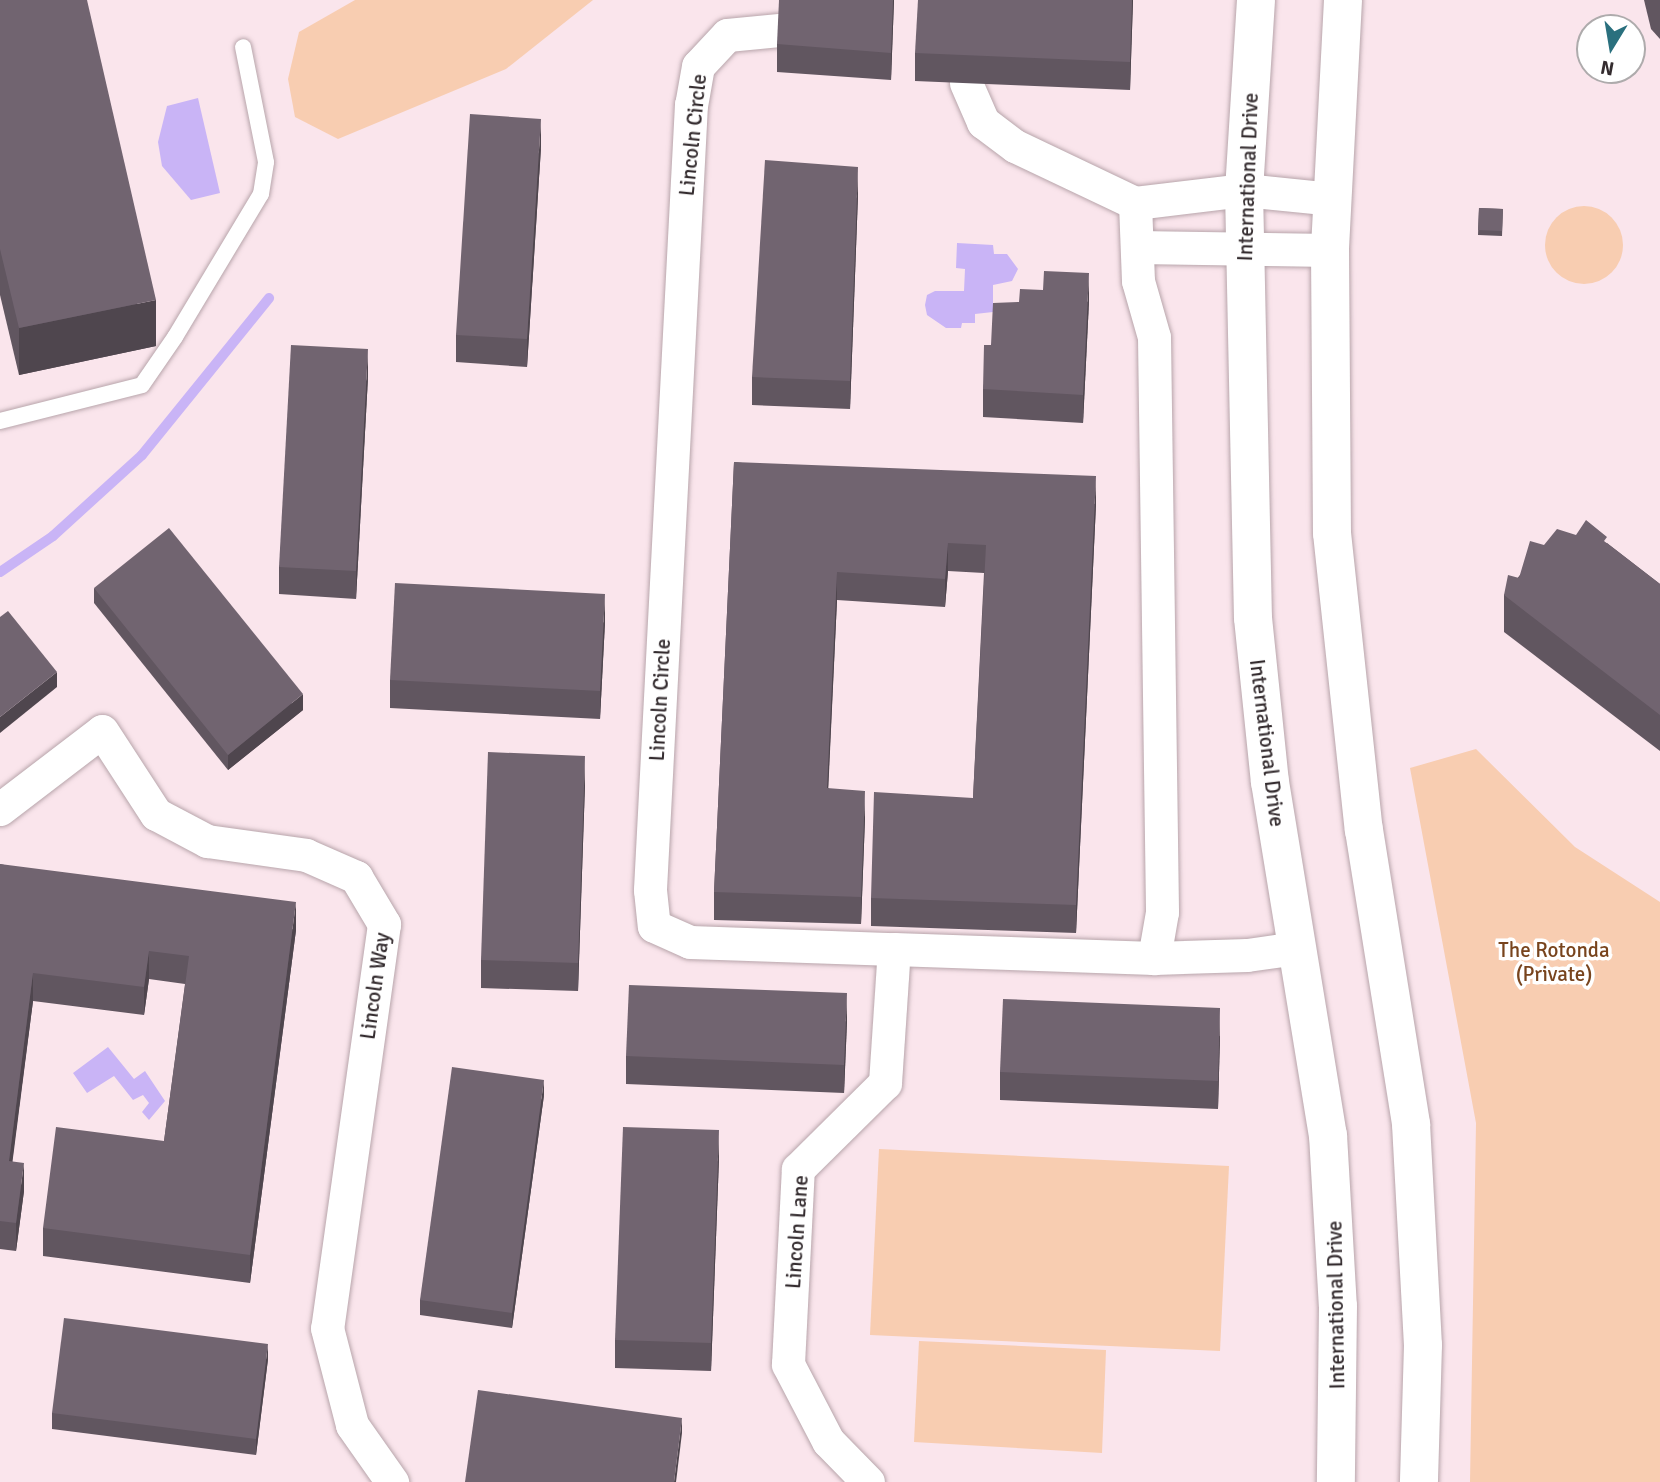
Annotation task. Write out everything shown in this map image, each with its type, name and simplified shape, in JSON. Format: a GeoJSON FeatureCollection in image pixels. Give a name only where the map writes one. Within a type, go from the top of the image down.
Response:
{"type":"FeatureCollection","features":[{"type":"Feature","properties":{"kind":"main road","name":"International Drive"},"geometry":{"type":"LineString","coordinates":[[1256,0],[1244,190],[1253,618],[1270,782],[1296,948],[1320,1067],[1335,1230],[1336,1482]]}},
{"type":"Feature","properties":{"kind":"main road"},"geometry":{"type":"LineString","coordinates":[[1343,0],[1330,250],[1332,533],[1364,830],[1411,1124],[1421,1282],[1419,1482]]}},
{"type":"Feature","properties":{"kind":"street","name":"Lincoln Circle"},"geometry":{"type":"LineString","coordinates":[[779,30],[727,35],[698,66],[691,104],[650,890],[654,926],[690,942],[1154,958],[1247,955],[1296,948]]}},
{"type":"Feature","properties":{"kind":"street"},"geometry":{"type":"LineString","coordinates":[[966,83],[983,122],[1015,146],[1135,203],[1244,190],[1332,199]]}},
{"type":"Feature","properties":{"kind":"street"},"geometry":{"type":"LineString","coordinates":[[1135,203],[1138,281],[1154,337],[1162,912],[1154,958]]}},
{"type":"Feature","properties":{"kind":"street"},"geometry":{"type":"LineString","coordinates":[[1138,247],[1245,251],[1330,250]]}},
{"type":"Feature","properties":{"kind":"street","name":"Lincoln Way"},"geometry":{"type":"LineString","coordinates":[[0,809],[102,731],[156,814],[207,841],[306,855],[356,877],[384,924],[327,1328],[352,1425],[392,1482]]}},
{"type":"Feature","properties":{"kind":"street","name":"Lincoln Lane"},"geometry":{"type":"LineString","coordinates":[[868,1482],[828,1441],[788,1364],[798,1169],[885,1083],[894,949]]}},
{"type":"Feature","properties":{"kind":"lane"},"geometry":{"type":"LineString","coordinates":[[0,421],[142,386],[174,337],[261,194],[266,162],[243,47]]}},
{"type":"Feature","properties":{"kind":"green space"},"geometry":{"type":"Polygon","coordinates":[[[355,0],[593,0],[506,69],[338,139],[295,117],[288,79],[299,32],[355,0]]]}},
{"type":"Feature","properties":{"kind":"green space"},"geometry":{"type":"Polygon","coordinates":[[[1576,206],[1592,206],[1606,212],[1617,223],[1623,237],[1623,253],[1617,267],[1606,278],[1592,284],[1576,284],[1562,278],[1551,267],[1545,253],[1545,237],[1551,223],[1562,212],[1576,206]]]}},
{"type":"Feature","properties":{"kind":"green space","name":"The Rotonda (Private)"},"geometry":{"type":"Polygon","coordinates":[[[1476,749],[1575,847],[1660,902],[1660,1482],[1470,1482],[1476,1123],[1410,768],[1476,749]]]}},
{"type":"Feature","properties":{"kind":"green space"},"geometry":{"type":"Polygon","coordinates":[[[879,1149],[1229,1166],[1220,1351],[870,1335],[879,1149]]]}},
{"type":"Feature","properties":{"kind":"green space"},"geometry":{"type":"Polygon","coordinates":[[[919,1341],[1106,1350],[1102,1453],[914,1442],[919,1341]]]}},
{"type":"Feature","properties":{"kind":"shaded area"},"geometry":{"type":"Polygon","coordinates":[[[198,98],[220,193],[191,200],[162,166],[158,142],[167,106],[198,98]]]}},
{"type":"Feature","properties":{"kind":"shaded area"},"geometry":{"type":"Polygon","coordinates":[[[957,243],[993,245],[994,254],[1007,254],[1018,269],[1012,281],[993,285],[993,312],[975,314],[975,323],[962,323],[961,328],[946,328],[927,315],[925,305],[927,295],[935,291],[964,291],[965,269],[956,268],[957,243]]]}},
{"type":"Feature","properties":{"kind":"shaded area"},"geometry":{"type":"Polygon","coordinates":[[[108,1047],[134,1079],[145,1071],[165,1101],[149,1120],[142,1112],[149,1103],[143,1095],[133,1100],[114,1076],[87,1093],[73,1073],[108,1047]]]}},
{"type":"Feature","properties":{"kind":"building"},"geometry":{"type":"Polygon","coordinates":[[[0,0],[87,0],[156,300],[19,328],[0,249],[0,0]]]}},
{"type":"Feature","properties":{"kind":"building"},"geometry":{"type":"Polygon","coordinates":[[[779,0],[893,0],[891,53],[777,44],[779,0]]]}},
{"type":"Feature","properties":{"kind":"building"},"geometry":{"type":"Polygon","coordinates":[[[918,0],[1132,0],[1130,62],[915,53],[918,0]]]}},
{"type":"Feature","properties":{"kind":"building"},"geometry":{"type":"Polygon","coordinates":[[[470,114],[541,119],[527,339],[456,335],[470,114]]]}},
{"type":"Feature","properties":{"kind":"building"},"geometry":{"type":"Polygon","coordinates":[[[765,160],[858,167],[850,381],[752,377],[765,160]]]}},
{"type":"Feature","properties":{"kind":"building"},"geometry":{"type":"Polygon","coordinates":[[[1479,208],[1503,209],[1502,231],[1478,230],[1479,208]]]}},
{"type":"Feature","properties":{"kind":"building"},"geometry":{"type":"Polygon","coordinates":[[[1044,271],[1089,273],[1083,395],[983,389],[984,345],[991,345],[993,303],[1019,302],[1020,289],[1043,290],[1044,271]]]}},
{"type":"Feature","properties":{"kind":"building"},"geometry":{"type":"Polygon","coordinates":[[[291,345],[368,349],[356,571],[279,567],[291,345]]]}},
{"type":"Feature","properties":{"kind":"building"},"geometry":{"type":"Polygon","coordinates":[[[734,462],[1096,476],[1076,905],[871,898],[874,792],[973,798],[986,545],[948,543],[945,579],[837,572],[827,788],[865,791],[861,897],[714,892],[734,462]]]}},
{"type":"Feature","properties":{"kind":"building"},"geometry":{"type":"Polygon","coordinates":[[[1586,520],[1607,537],[1604,541],[1660,584],[1660,715],[1504,595],[1508,575],[1519,578],[1530,541],[1544,545],[1557,529],[1576,535],[1586,520]]]}},
{"type":"Feature","properties":{"kind":"building"},"geometry":{"type":"Polygon","coordinates":[[[169,528],[303,694],[228,755],[94,588],[169,528]]]}},
{"type":"Feature","properties":{"kind":"building"},"geometry":{"type":"Polygon","coordinates":[[[395,583],[605,594],[600,691],[390,680],[395,583]]]}},
{"type":"Feature","properties":{"kind":"building"},"geometry":{"type":"Polygon","coordinates":[[[8,611],[57,672],[0,717],[0,617],[8,611]]]}},
{"type":"Feature","properties":{"kind":"building"},"geometry":{"type":"Polygon","coordinates":[[[488,752],[585,756],[578,963],[481,960],[488,752]]]}},
{"type":"Feature","properties":{"kind":"building"},"geometry":{"type":"Polygon","coordinates":[[[0,864],[296,902],[250,1255],[43,1228],[56,1127],[164,1141],[189,956],[149,951],[144,987],[33,973],[9,1161],[24,1163],[16,1223],[0,1221],[0,864]]]}},
{"type":"Feature","properties":{"kind":"building"},"geometry":{"type":"Polygon","coordinates":[[[629,985],[847,993],[844,1065],[626,1056],[629,985]]]}},
{"type":"Feature","properties":{"kind":"building"},"geometry":{"type":"Polygon","coordinates":[[[1003,999],[1220,1008],[1218,1081],[1000,1072],[1003,999]]]}},
{"type":"Feature","properties":{"kind":"building"},"geometry":{"type":"Polygon","coordinates":[[[452,1067],[544,1080],[512,1313],[420,1300],[452,1067]]]}},
{"type":"Feature","properties":{"kind":"building"},"geometry":{"type":"Polygon","coordinates":[[[623,1127],[719,1130],[711,1343],[615,1340],[623,1127]]]}},
{"type":"Feature","properties":{"kind":"building"},"geometry":{"type":"Polygon","coordinates":[[[64,1318],[268,1344],[256,1439],[52,1413],[64,1318]]]}},
{"type":"Feature","properties":{"kind":"building"},"geometry":{"type":"Polygon","coordinates":[[[478,1390],[682,1418],[674,1482],[465,1482],[478,1390]]]}},
{"type":"Feature","properties":{"kind":"waterway"},"geometry":{"type":"LineString","coordinates":[[0,572],[53,536],[142,455],[269,298]]}}]}
